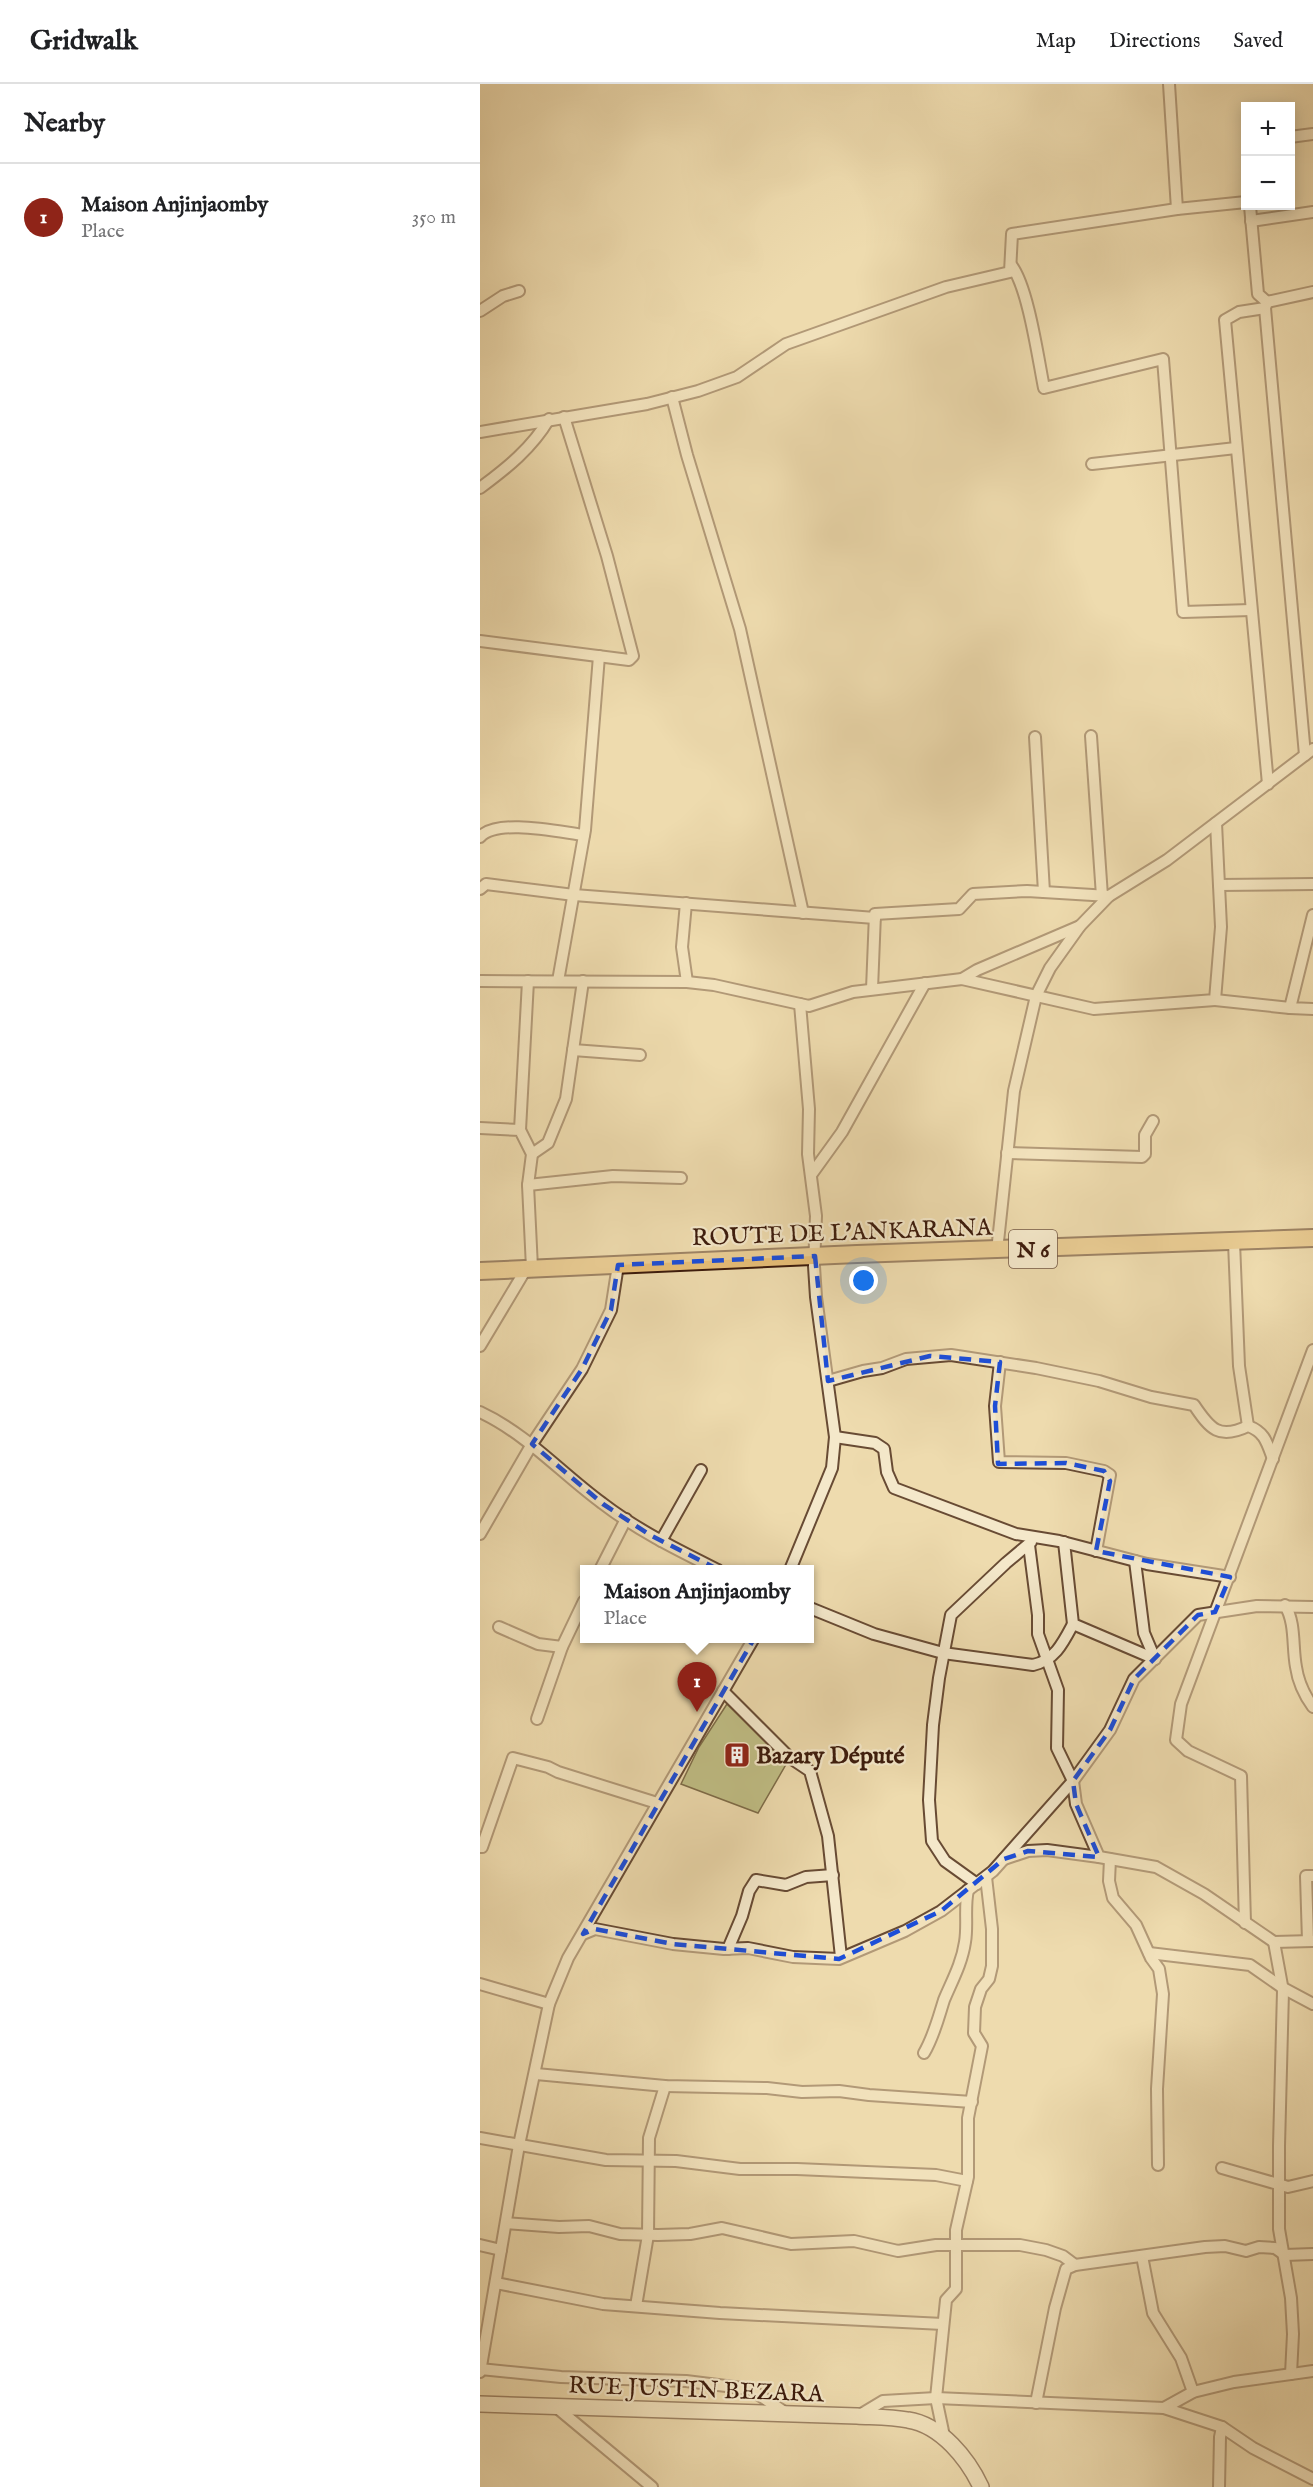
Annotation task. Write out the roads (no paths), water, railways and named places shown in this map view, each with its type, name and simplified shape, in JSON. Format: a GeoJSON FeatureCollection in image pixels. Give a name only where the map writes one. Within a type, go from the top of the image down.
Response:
{"type":"FeatureCollection","features":[{"type":"Feature","properties":{"kind":"main road","name":"ROUTE DE L'ANKARANA"},"geometry":{"type":"LineString","coordinates":[[480,1270],[1313,1238]]}},
{"type":"Feature","properties":{"kind":"street"},"geometry":{"type":"LineString","coordinates":[[1168,84],[1177,209]]}},
{"type":"Feature","properties":{"kind":"street"},"geometry":{"type":"LineString","coordinates":[[1295,136],[1313,134]]}},
{"type":"Feature","properties":{"kind":"street"},"geometry":{"type":"LineString","coordinates":[[480,432],[672,397],[737,377],[786,344],[946,286],[1010,272],[1012,234],[1177,209],[1241,202]]}},
{"type":"Feature","properties":{"kind":"street"},"geometry":{"type":"LineString","coordinates":[[997,1251],[1014,1091],[1036,996],[1050,968],[1080,926],[1106,896],[1167,860],[1309,752],[1266,305],[1258,294],[1250,210]]}},
{"type":"Feature","properties":{"kind":"street"},"geometry":{"type":"LineString","coordinates":[[1251,221],[1313,212]]}},
{"type":"Feature","properties":{"kind":"street"},"geometry":{"type":"LineString","coordinates":[[1011,265],[1017,273],[1044,388],[1163,359],[1183,612],[1251,610]]}},
{"type":"Feature","properties":{"kind":"street"},"geometry":{"type":"LineString","coordinates":[[480,311],[503,296],[519,291]]}},
{"type":"Feature","properties":{"kind":"street"},"geometry":{"type":"LineString","coordinates":[[1268,784],[1225,320],[1239,312],[1313,292]]}},
{"type":"Feature","properties":{"kind":"street"},"geometry":{"type":"LineString","coordinates":[[672,397],[687,455],[740,629],[803,913]]}},
{"type":"Feature","properties":{"kind":"street"},"geometry":{"type":"LineString","coordinates":[[480,641],[629,660],[633,656],[607,556],[564,417]]}},
{"type":"Feature","properties":{"kind":"street"},"geometry":{"type":"LineString","coordinates":[[480,488],[513,463],[538,437],[549,419]]}},
{"type":"Feature","properties":{"kind":"street"},"geometry":{"type":"LineString","coordinates":[[1092,464],[1236,448]]}},
{"type":"Feature","properties":{"kind":"street"},"geometry":{"type":"LineString","coordinates":[[558,981],[584,835],[598,656]]}},
{"type":"Feature","properties":{"kind":"street"},"geometry":{"type":"LineString","coordinates":[[1035,736],[1044,892]]}},
{"type":"Feature","properties":{"kind":"street"},"geometry":{"type":"LineString","coordinates":[[1091,736],[1106,896]]}},
{"type":"Feature","properties":{"kind":"street"},"geometry":{"type":"LineString","coordinates":[[1215,1000],[1221,927],[1216,823]]}},
{"type":"Feature","properties":{"kind":"street"},"geometry":{"type":"LineString","coordinates":[[480,837],[485,832],[499,827],[584,835]]}},
{"type":"Feature","properties":{"kind":"street"},"geometry":{"type":"LineString","coordinates":[[480,890],[486,884],[574,895],[875,918]]}},
{"type":"Feature","properties":{"kind":"street"},"geometry":{"type":"LineString","coordinates":[[1219,885],[1313,884]]}},
{"type":"Feature","properties":{"kind":"street"},"geometry":{"type":"LineString","coordinates":[[872,989],[875,914],[959,909],[973,894],[1044,892],[1106,896]]}},
{"type":"Feature","properties":{"kind":"street"},"geometry":{"type":"LineString","coordinates":[[686,903],[682,947],[687,982]]}},
{"type":"Feature","properties":{"kind":"street"},"geometry":{"type":"LineString","coordinates":[[1290,1008],[1313,915]]}},
{"type":"Feature","properties":{"kind":"street"},"geometry":{"type":"LineString","coordinates":[[962,979],[976,970],[1080,926]]}},
{"type":"Feature","properties":{"kind":"street"},"geometry":{"type":"LineString","coordinates":[[480,981],[687,982],[714,985],[809,1006],[853,992],[962,979],[1010,988],[1094,1009],[1215,1000],[1313,1009]]}},
{"type":"Feature","properties":{"kind":"street"},"geometry":{"type":"LineString","coordinates":[[480,1346],[529,1268],[528,1185],[532,1154],[520,1130],[528,981]]}},
{"type":"Feature","properties":{"kind":"street"},"geometry":{"type":"LineString","coordinates":[[532,1154],[548,1143],[566,1099],[583,981]]}},
{"type":"Feature","properties":{"kind":"street"},"geometry":{"type":"LineString","coordinates":[[811,1175],[842,1132],[925,983]]}},
{"type":"Feature","properties":{"kind":"street"},"geometry":{"type":"LineString","coordinates":[[792,1565],[832,1468],[834,1437],[816,1297],[816,1216],[808,1154],[809,1109],[800,1004]]}},
{"type":"Feature","properties":{"kind":"street"},"geometry":{"type":"LineString","coordinates":[[573,1050],[640,1055]]}},
{"type":"Feature","properties":{"kind":"street"},"geometry":{"type":"LineString","coordinates":[[1007,1153],[1142,1157],[1145,1154],[1145,1135],[1153,1121]]}},
{"type":"Feature","properties":{"kind":"street"},"geometry":{"type":"LineString","coordinates":[[480,1128],[520,1130]]}},
{"type":"Feature","properties":{"kind":"street"},"geometry":{"type":"LineString","coordinates":[[528,1185],[613,1176],[681,1178]]}},
{"type":"Feature","properties":{"kind":"street"},"geometry":{"type":"LineString","coordinates":[[1234,1242],[1239,1365],[1248,1426]]}},
{"type":"Feature","properties":{"kind":"street"},"geometry":{"type":"LineString","coordinates":[[480,1534],[532,1444],[582,1369],[611,1310],[618,1265]]}},
{"type":"Feature","properties":{"kind":"street"},"geometry":{"type":"LineString","coordinates":[[1245,1923],[1241,1776],[1188,1751],[1176,1740],[1181,1704],[1313,1350]]}},
{"type":"Feature","properties":{"kind":"street"},"geometry":{"type":"LineString","coordinates":[[828,1382],[863,1371],[882,1368],[906,1359],[951,1355],[1099,1380],[1151,1397],[1194,1405],[1209,1425],[1219,1431],[1234,1433],[1248,1426]]}},
{"type":"Feature","properties":{"kind":"street"},"geometry":{"type":"LineString","coordinates":[[1000,1362],[995,1406],[998,1420],[997,1458],[999,1462],[1066,1463],[1104,1471],[1110,1475],[1096,1551]]}},
{"type":"Feature","properties":{"kind":"street"},"geometry":{"type":"LineString","coordinates":[[480,1412],[532,1444],[603,1504],[661,1541],[710,1565]]}},
{"type":"Feature","properties":{"kind":"street"},"geometry":{"type":"LineString","coordinates":[[1248,1426],[1263,1434],[1273,1459]]}},
{"type":"Feature","properties":{"kind":"street"},"geometry":{"type":"LineString","coordinates":[[834,1437],[875,1443],[884,1449],[887,1472],[894,1488],[1016,1534],[1064,1542],[1135,1561],[1230,1577]]}},
{"type":"Feature","properties":{"kind":"street"},"geometry":{"type":"LineString","coordinates":[[661,1541],[701,1470]]}},
{"type":"Feature","properties":{"kind":"street"},"geometry":{"type":"LineString","coordinates":[[602,1565],[626,1519]]}},
{"type":"Feature","properties":{"kind":"street"},"geometry":{"type":"LineString","coordinates":[[981,2487],[971,2467],[944,2436],[936,2398],[946,2300],[956,2289],[957,2230],[967,2181],[968,2118],[982,2046],[974,2033],[975,2007],[981,1989],[989,1979],[992,1966],[993,1929],[977,1884],[945,1861],[932,1841],[929,1800],[933,1725],[951,1615],[1038,1537]]}},
{"type":"Feature","properties":{"kind":"street"},"geometry":{"type":"LineString","coordinates":[[814,1610],[874,1634],[943,1653],[1033,1665],[1048,1660],[1059,1650],[1073,1624],[1064,1542]]}},
{"type":"Feature","properties":{"kind":"street"},"geometry":{"type":"LineString","coordinates":[[1029,1545],[1038,1615],[1038,1634],[1058,1690],[1057,1748],[1073,1781],[1076,1804],[1105,1858],[1113,1898],[1136,1924],[1149,1953],[1160,1969],[1163,1994],[1157,2090],[1158,2165]]}},
{"type":"Feature","properties":{"kind":"street"},"geometry":{"type":"LineString","coordinates":[[1135,1561],[1144,1633],[1155,1659]]}},
{"type":"Feature","properties":{"kind":"street"},"geometry":{"type":"LineString","coordinates":[[1285,1605],[1292,1617],[1296,1669],[1306,1698],[1313,1707]]}},
{"type":"Feature","properties":{"kind":"street"},"geometry":{"type":"LineString","coordinates":[[583,1934],[595,1929],[673,1944],[728,1949],[748,1948],[793,1957],[841,1958],[904,1931],[941,1911],[977,1884],[1004,1859],[1073,1781],[1110,1730],[1134,1679],[1198,1615],[1257,1606],[1313,1607]]}},
{"type":"Feature","properties":{"kind":"street"},"geometry":{"type":"LineString","coordinates":[[537,1719],[562,1647],[580,1611]]}},
{"type":"Feature","properties":{"kind":"street"},"geometry":{"type":"LineString","coordinates":[[1073,1624],[1155,1659]]}},
{"type":"Feature","properties":{"kind":"street"},"geometry":{"type":"LineString","coordinates":[[499,1627],[538,1644],[562,1647]]}},
{"type":"Feature","properties":{"kind":"street"},"geometry":{"type":"LineString","coordinates":[[751,1643],[568,1958],[549,2004],[536,2074],[519,2145],[480,2370],[561,2377],[686,2380],[750,2389],[786,2414]]}},
{"type":"Feature","properties":{"kind":"street"},"geometry":{"type":"LineString","coordinates":[[723,1691],[789,1757],[810,1771],[828,1836],[841,1958]]}},
{"type":"Feature","properties":{"kind":"street"},"geometry":{"type":"LineString","coordinates":[[481,1849],[513,1758],[548,1767],[657,1803]]}},
{"type":"Feature","properties":{"kind":"street"},"geometry":{"type":"LineString","coordinates":[[1004,1859],[1028,1851],[1047,1850],[1156,1867],[1204,1894],[1274,1942],[1310,1941],[1306,1876],[1313,1876]]}},
{"type":"Feature","properties":{"kind":"street"},"geometry":{"type":"LineString","coordinates":[[728,1949],[742,1916],[748,1891],[756,1880],[786,1885],[806,1877],[833,1875]]}},
{"type":"Feature","properties":{"kind":"street"},"geometry":{"type":"LineString","coordinates":[[924,2053],[933,2036],[960,1962],[965,1943],[966,1900],[977,1884]]}},
{"type":"Feature","properties":{"kind":"street"},"geometry":{"type":"LineString","coordinates":[[1274,1942],[1283,1988],[1279,2229],[1291,2298],[1293,2334],[1291,2374]]}},
{"type":"Feature","properties":{"kind":"street"},"geometry":{"type":"LineString","coordinates":[[1149,1953],[1250,1965],[1283,1988],[1313,2004]]}},
{"type":"Feature","properties":{"kind":"street"},"geometry":{"type":"LineString","coordinates":[[480,1984],[549,2004]]}},
{"type":"Feature","properties":{"kind":"street"},"geometry":{"type":"LineString","coordinates":[[536,2074],[665,2086],[767,2088],[802,2092],[839,2091],[972,2102]]}},
{"type":"Feature","properties":{"kind":"street"},"geometry":{"type":"LineString","coordinates":[[636,2306],[648,2235],[650,2138],[665,2086]]}},
{"type":"Feature","properties":{"kind":"street"},"geometry":{"type":"LineString","coordinates":[[480,2138],[606,2160],[676,2161],[740,2169],[936,2175],[967,2181]]}},
{"type":"Feature","properties":{"kind":"street"},"geometry":{"type":"LineString","coordinates":[[1221,2168],[1279,2186],[1288,2187],[1313,2181]]}},
{"type":"Feature","properties":{"kind":"street"},"geometry":{"type":"LineString","coordinates":[[506,2223],[559,2228],[588,2226],[620,2234],[648,2235],[690,2234],[722,2228],[791,2244],[854,2241],[898,2251],[936,2245],[1020,2245],[1063,2256],[1075,2265]]}},
{"type":"Feature","properties":{"kind":"street"},"geometry":{"type":"LineString","coordinates":[[480,2245],[501,2250]]}},
{"type":"Feature","properties":{"kind":"street"},"geometry":{"type":"LineString","coordinates":[[1036,2403],[1066,2269],[1075,2265],[1225,2246],[1245,2251],[1259,2247],[1275,2248],[1285,2255],[1313,2254]]}},
{"type":"Feature","properties":{"kind":"street"},"geometry":{"type":"LineString","coordinates":[[1142,2256],[1153,2313],[1181,2358],[1193,2392]]}},
{"type":"Feature","properties":{"kind":"street"},"geometry":{"type":"LineString","coordinates":[[496,2283],[603,2304],[720,2313],[943,2324]]}},
{"type":"Feature","properties":{"kind":"street"},"geometry":{"type":"LineString","coordinates":[[1164,2408],[1193,2392],[1234,2382],[1313,2371]]}},
{"type":"Feature","properties":{"kind":"street"},"geometry":{"type":"LineString","coordinates":[[857,2416],[884,2401],[936,2398],[1164,2408],[1222,2427],[1253,2448],[1313,2479]]}},
{"type":"Feature","properties":{"kind":"street","name":"RUE JUSTIN BEZARA"},"geometry":{"type":"LineString","coordinates":[[480,2404],[857,2416],[911,2420],[944,2436]]}},
{"type":"Feature","properties":{"kind":"street"},"geometry":{"type":"LineString","coordinates":[[556,2407],[652,2487]]}},
{"type":"Feature","properties":{"kind":"street"},"geometry":{"type":"LineString","coordinates":[[1219,2487],[1222,2427]]}},
{"type":"Feature","properties":{"kind":"place","name":"Maison Anjinjaomby"},"geometry":{"type":"Point","coordinates":[697,1712]}},
{"type":"Feature","properties":{"kind":"place","name":"Bazary Député"},"geometry":{"type":"Point","coordinates":[737,1755]}}]}
